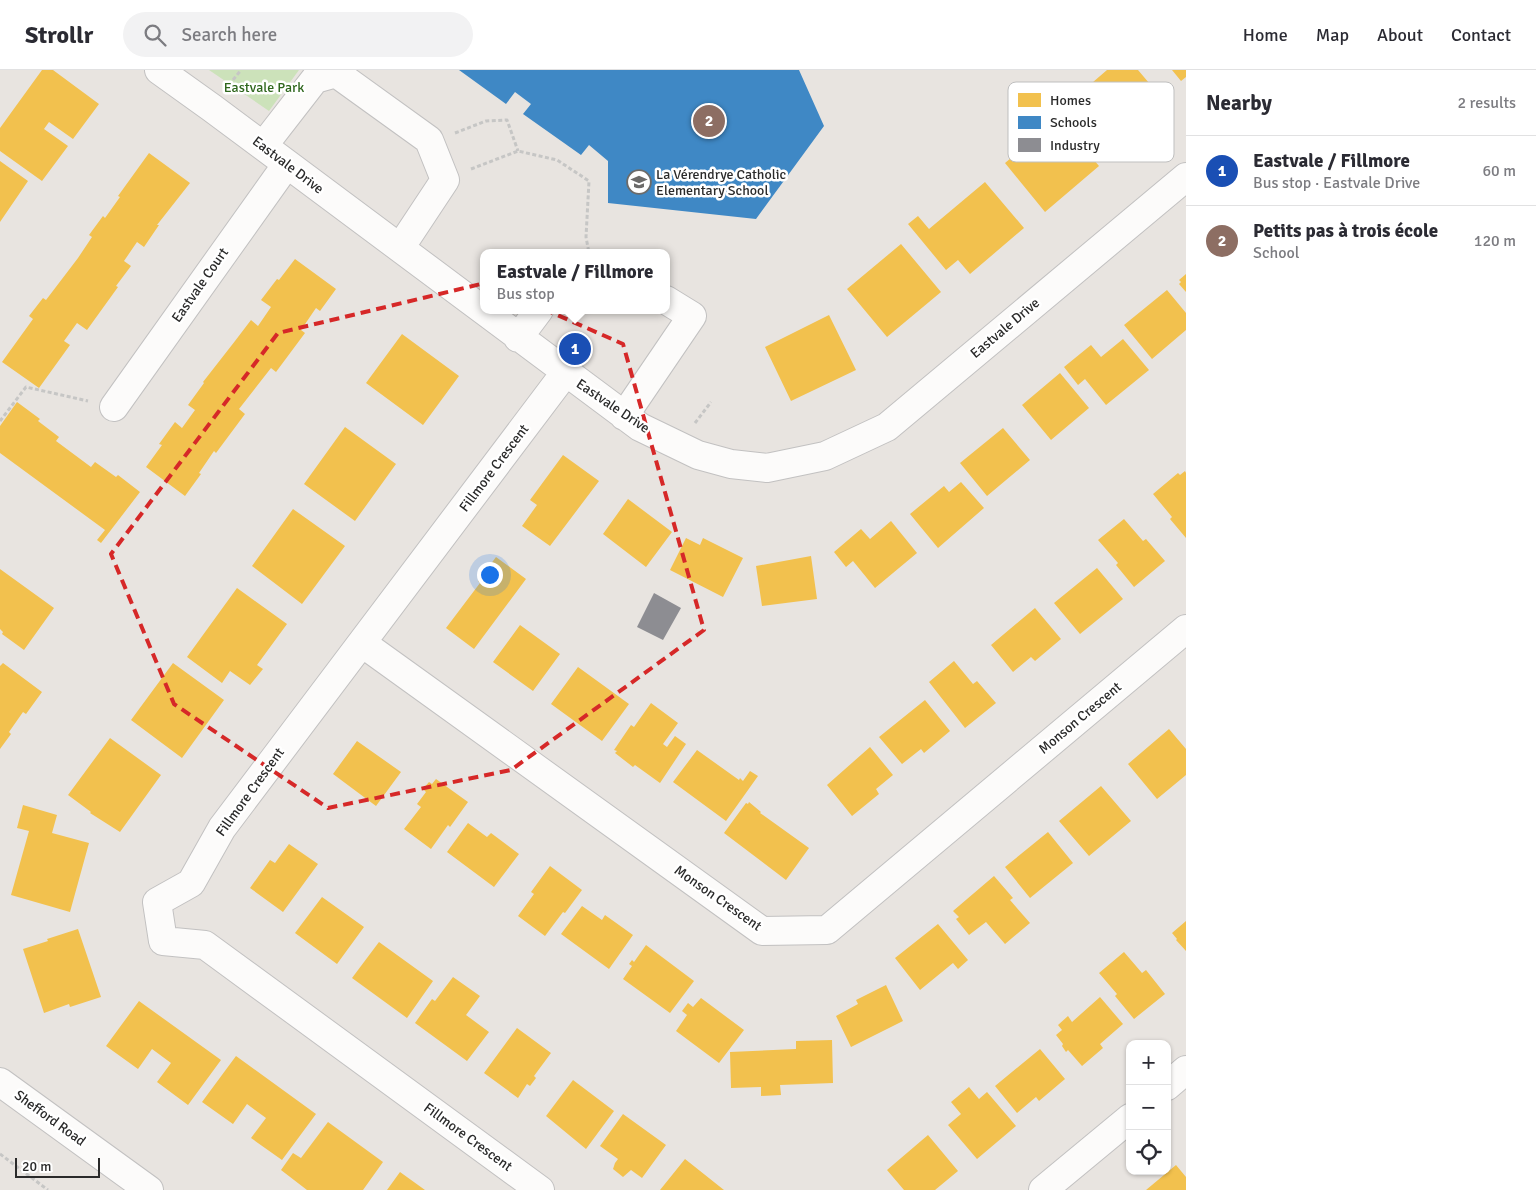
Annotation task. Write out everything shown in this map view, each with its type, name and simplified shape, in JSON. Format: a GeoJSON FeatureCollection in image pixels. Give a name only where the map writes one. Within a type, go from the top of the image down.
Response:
{"type":"FeatureCollection","features":[{"type":"Feature","properties":{"kind":"street","name":"Eastvale Drive"},"geometry":{"type":"LineString","coordinates":[[159,70],[480,309]]}},
{"type":"Feature","properties":{"kind":"street"},"geometry":{"type":"LineString","coordinates":[[263,146],[315,79],[336,73],[429,140],[445,180],[400,248]]}},
{"type":"Feature","properties":{"kind":"street","name":"Eastvale Court"},"geometry":{"type":"LineString","coordinates":[[114,407],[286,164]]}},
{"type":"Feature","properties":{"kind":"street","name":"Eastvale Drive"},"geometry":{"type":"LineString","coordinates":[[487,314],[640,427],[698,455],[732,464],[767,468],[825,456],[887,427],[1186,177]]}},
{"type":"Feature","properties":{"kind":"street"},"geometry":{"type":"LineString","coordinates":[[624,416],[692,316],[670,302]]}},
{"type":"Feature","properties":{"kind":"street"},"geometry":{"type":"LineString","coordinates":[[518,338],[536,314]]}},
{"type":"Feature","properties":{"kind":"street","name":"Fillmore Crescent"},"geometry":{"type":"LineString","coordinates":[[540,1190],[205,945],[163,941],[156,902],[191,883],[222,828],[565,373]]}},
{"type":"Feature","properties":{"kind":"street","name":"Monson Crescent"},"geometry":{"type":"LineString","coordinates":[[362,643],[762,931],[827,930],[1186,629]]}},
{"type":"Feature","properties":{"kind":"street"},"geometry":{"type":"LineString","coordinates":[[1168,1085],[1186,1070]]}},
{"type":"Feature","properties":{"kind":"street","name":"Shefford Road"},"geometry":{"type":"LineString","coordinates":[[0,1082],[149,1190]]}},
{"type":"Feature","properties":{"kind":"street"},"geometry":{"type":"LineString","coordinates":[[1043,1190],[1126,1121]]}},
{"type":"Feature","properties":{"kind":"path"},"geometry":{"type":"LineString","coordinates":[[429,140],[462,132],[486,121],[506,120],[518,151]]}},
{"type":"Feature","properties":{"kind":"path"},"geometry":{"type":"LineString","coordinates":[[445,180],[518,151],[557,160],[589,182],[586,236],[589,249]]}},
{"type":"Feature","properties":{"kind":"path"},"geometry":{"type":"LineString","coordinates":[[0,421],[26,387],[114,407]]}},
{"type":"Feature","properties":{"kind":"path"},"geometry":{"type":"LineString","coordinates":[[695,424],[711,402]]}},
{"type":"Feature","properties":{"kind":"path"},"geometry":{"type":"LineString","coordinates":[[0,1154],[48,1190]]}},
{"type":"Feature","properties":{"kind":"highlighted area"},"geometry":{"type":"Polygon","coordinates":[[[485,283],[623,344],[704,630],[511,770],[328,808],[174,704],[111,554],[278,333],[485,283]]]}},
{"type":"Feature","properties":{"kind":"green space","name":"Eastvale Park"},"geometry":{"type":"Polygon","coordinates":[[[209,70],[299,70],[269,111],[209,70]]]}},
{"type":"Feature","properties":{"kind":"building: Homes"},"geometry":{"type":"Polygon","coordinates":[[[42,70],[53,70],[99,104],[73,139],[49,122],[44,129],[68,146],[42,181],[0,151],[0,128],[42,70]]]}},
{"type":"Feature","properties":{"kind":"building: Homes"},"geometry":{"type":"Polygon","coordinates":[[[1107,70],[1138,70],[1148,82],[1093,82],[1107,70]]]}},
{"type":"Feature","properties":{"kind":"building: Homes"},"geometry":{"type":"Polygon","coordinates":[[[1172,70],[1186,70],[1186,77],[1181,81],[1172,70]]]}},
{"type":"Feature","properties":{"kind":"building: Homes"},"geometry":{"type":"Polygon","coordinates":[[[149,153],[190,183],[157,225],[159,225],[144,247],[137,242],[124,261],[131,266],[87,330],[77,323],[64,341],[70,345],[39,388],[2,362],[33,319],[29,316],[43,298],[46,300],[78,258],[92,237],[89,235],[103,216],[105,218],[120,197],[118,196],[149,153]]]}},
{"type":"Feature","properties":{"kind":"building: Homes"},"geometry":{"type":"Polygon","coordinates":[[[1008,160],[1096,162],[1099,166],[1045,212],[1005,163],[1008,160]]]}},
{"type":"Feature","properties":{"kind":"building: Homes"},"geometry":{"type":"Polygon","coordinates":[[[0,161],[28,181],[0,222],[0,161]]]}},
{"type":"Feature","properties":{"kind":"building: Homes"},"geometry":{"type":"Polygon","coordinates":[[[985,182],[1024,228],[970,274],[958,260],[946,270],[908,224],[918,216],[929,229],[985,182]]]}},
{"type":"Feature","properties":{"kind":"building: Homes"},"geometry":{"type":"Polygon","coordinates":[[[901,244],[941,292],[887,337],[847,289],[901,244]]]}},
{"type":"Feature","properties":{"kind":"building: Homes"},"geometry":{"type":"Polygon","coordinates":[[[295,259],[336,289],[320,311],[316,308],[301,330],[305,333],[276,372],[271,368],[239,409],[245,414],[216,453],[214,451],[199,473],[201,474],[185,496],[146,467],[162,445],[159,444],[175,422],[182,428],[195,410],[188,405],[203,382],[251,320],[258,326],[271,307],[261,300],[295,259]]]}},
{"type":"Feature","properties":{"kind":"building: Homes"},"geometry":{"type":"Polygon","coordinates":[[[1186,274],[1186,292],[1179,284],[1181,282],[1179,280],[1186,274]]]}},
{"type":"Feature","properties":{"kind":"building: Homes"},"geometry":{"type":"Polygon","coordinates":[[[1167,290],[1186,313],[1186,330],[1152,359],[1124,325],[1167,290]]]}},
{"type":"Feature","properties":{"kind":"building: Homes"},"geometry":{"type":"Polygon","coordinates":[[[829,315],[856,370],[791,401],[765,347],[829,315]]]}},
{"type":"Feature","properties":{"kind":"building: Homes"},"geometry":{"type":"Polygon","coordinates":[[[402,334],[459,376],[423,425],[366,383],[402,334]]]}},
{"type":"Feature","properties":{"kind":"building: Homes"},"geometry":{"type":"Polygon","coordinates":[[[1123,339],[1149,370],[1106,405],[1085,379],[1078,385],[1064,367],[1091,345],[1101,357],[1123,339]]]}},
{"type":"Feature","properties":{"kind":"building: Homes"},"geometry":{"type":"Polygon","coordinates":[[[1060,373],[1089,408],[1051,440],[1022,405],[1060,373]]]}},
{"type":"Feature","properties":{"kind":"building: Homes"},"geometry":{"type":"Polygon","coordinates":[[[17,402],[40,419],[38,421],[59,437],[56,441],[91,467],[95,462],[116,477],[118,475],[140,492],[101,543],[97,540],[105,530],[0,453],[0,426],[17,402]]]}},
{"type":"Feature","properties":{"kind":"building: Homes"},"geometry":{"type":"Polygon","coordinates":[[[345,427],[396,464],[355,521],[304,484],[345,427]]]}},
{"type":"Feature","properties":{"kind":"building: Homes"},"geometry":{"type":"Polygon","coordinates":[[[1003,428],[1030,460],[987,496],[960,463],[1003,428]]]}},
{"type":"Feature","properties":{"kind":"building: Homes"},"geometry":{"type":"Polygon","coordinates":[[[563,455],[599,481],[550,546],[522,526],[537,505],[530,500],[563,455]]]}},
{"type":"Feature","properties":{"kind":"building: Homes"},"geometry":{"type":"Polygon","coordinates":[[[1185,471],[1186,538],[1153,494],[1178,473],[1180,475],[1185,471]]]}},
{"type":"Feature","properties":{"kind":"building: Homes"},"geometry":{"type":"Polygon","coordinates":[[[961,482],[984,508],[938,548],[910,514],[944,486],[949,492],[961,482]]]}},
{"type":"Feature","properties":{"kind":"building: Homes"},"geometry":{"type":"Polygon","coordinates":[[[628,499],[672,532],[646,567],[603,534],[628,499]]]}},
{"type":"Feature","properties":{"kind":"building: Homes"},"geometry":{"type":"Polygon","coordinates":[[[293,509],[345,546],[302,604],[252,566],[293,509]]]}},
{"type":"Feature","properties":{"kind":"building: Homes"},"geometry":{"type":"Polygon","coordinates":[[[1124,519],[1143,541],[1146,539],[1165,561],[1134,587],[1116,565],[1118,563],[1098,540],[1124,519]]]}},
{"type":"Feature","properties":{"kind":"building: Homes"},"geometry":{"type":"Polygon","coordinates":[[[891,521],[917,553],[875,588],[853,561],[846,567],[834,552],[861,529],[870,539],[891,521]]]}},
{"type":"Feature","properties":{"kind":"building: Homes"},"geometry":{"type":"Polygon","coordinates":[[[686,538],[700,545],[703,538],[743,558],[723,597],[670,570],[686,538]]]}},
{"type":"Feature","properties":{"kind":"building: Homes"},"geometry":{"type":"Polygon","coordinates":[[[811,556],[817,599],[762,606],[756,566],[811,556]]]}},
{"type":"Feature","properties":{"kind":"building: Homes"},"geometry":{"type":"Polygon","coordinates":[[[496,557],[526,579],[474,649],[446,628],[480,583],[478,581],[496,557]]]}},
{"type":"Feature","properties":{"kind":"building: Homes"},"geometry":{"type":"Polygon","coordinates":[[[1097,568],[1123,599],[1080,634],[1054,603],[1097,568]]]}},
{"type":"Feature","properties":{"kind":"building: Homes"},"geometry":{"type":"Polygon","coordinates":[[[0,569],[54,608],[24,650],[2,634],[3,632],[0,629],[0,569]]]}},
{"type":"Feature","properties":{"kind":"building: Homes"},"geometry":{"type":"Polygon","coordinates":[[[237,588],[287,624],[257,665],[263,669],[250,685],[230,671],[222,683],[187,657],[237,588]]]}},
{"type":"Feature","properties":{"kind":"building: Homes"},"geometry":{"type":"Polygon","coordinates":[[[1035,608],[1061,639],[1035,661],[1031,657],[1013,672],[991,645],[1035,608]]]}},
{"type":"Feature","properties":{"kind":"building: Homes"},"geometry":{"type":"Polygon","coordinates":[[[520,625],[560,654],[533,691],[493,662],[520,625]]]}},
{"type":"Feature","properties":{"kind":"building: Homes"},"geometry":{"type":"Polygon","coordinates":[[[954,661],[973,684],[977,681],[996,703],[965,728],[929,682],[954,661]]]}},
{"type":"Feature","properties":{"kind":"building: Homes"},"geometry":{"type":"Polygon","coordinates":[[[3,663],[42,692],[26,714],[23,712],[0,749],[0,666],[3,663]]]}},
{"type":"Feature","properties":{"kind":"building: Homes"},"geometry":{"type":"Polygon","coordinates":[[[173,663],[224,700],[182,758],[131,720],[173,663]]]}},
{"type":"Feature","properties":{"kind":"building: Homes"},"geometry":{"type":"Polygon","coordinates":[[[578,667],[629,704],[602,741],[551,704],[578,667]]]}},
{"type":"Feature","properties":{"kind":"building: Homes"},"geometry":{"type":"Polygon","coordinates":[[[925,700],[950,731],[924,753],[921,749],[902,764],[879,737],[925,700]]]}},
{"type":"Feature","properties":{"kind":"building: Homes"},"geometry":{"type":"Polygon","coordinates":[[[651,703],[678,723],[663,744],[667,747],[675,736],[686,744],[660,783],[635,765],[633,767],[615,753],[617,751],[614,750],[631,725],[634,727],[651,703]]]}},
{"type":"Feature","properties":{"kind":"building: Homes"},"geometry":{"type":"Polygon","coordinates":[[[1169,729],[1186,749],[1186,775],[1157,799],[1128,764],[1169,729]]]}},
{"type":"Feature","properties":{"kind":"building: Homes"},"geometry":{"type":"Polygon","coordinates":[[[110,738],[161,775],[120,832],[90,813],[68,795],[110,738]]]}},
{"type":"Feature","properties":{"kind":"building: Homes"},"geometry":{"type":"Polygon","coordinates":[[[357,741],[401,772],[376,806],[333,774],[357,741]]]}},
{"type":"Feature","properties":{"kind":"building: Homes"},"geometry":{"type":"Polygon","coordinates":[[[870,747],[893,775],[876,789],[879,794],[852,816],[827,785],[870,747]]]}},
{"type":"Feature","properties":{"kind":"building: Homes"},"geometry":{"type":"Polygon","coordinates":[[[697,750],[739,780],[740,778],[743,781],[750,771],[758,776],[726,821],[673,782],[697,750]]]}},
{"type":"Feature","properties":{"kind":"building: Homes"},"geometry":{"type":"Polygon","coordinates":[[[436,779],[468,802],[431,849],[404,829],[421,807],[417,804],[426,792],[423,789],[429,782],[432,784],[436,779]]]}},
{"type":"Feature","properties":{"kind":"building: Homes"},"geometry":{"type":"Polygon","coordinates":[[[1101,786],[1131,821],[1089,856],[1059,821],[1101,786]]]}},
{"type":"Feature","properties":{"kind":"building: Homes"},"geometry":{"type":"Polygon","coordinates":[[[749,802],[760,813],[809,848],[786,880],[724,833],[746,803],[748,804],[749,802]]]}},
{"type":"Feature","properties":{"kind":"building: Homes"},"geometry":{"type":"Polygon","coordinates":[[[23,805],[57,815],[52,833],[89,843],[70,912],[11,895],[29,831],[17,828],[23,805]]]}},
{"type":"Feature","properties":{"kind":"building: Homes"},"geometry":{"type":"Polygon","coordinates":[[[468,823],[487,837],[491,833],[519,854],[494,887],[447,852],[468,823]]]}},
{"type":"Feature","properties":{"kind":"building: Homes"},"geometry":{"type":"Polygon","coordinates":[[[1048,832],[1073,863],[1030,898],[1005,867],[1048,832]]]}},
{"type":"Feature","properties":{"kind":"building: Homes"},"geometry":{"type":"Polygon","coordinates":[[[289,844],[318,864],[283,912],[250,888],[270,860],[275,863],[289,844]]]}},
{"type":"Feature","properties":{"kind":"building: Homes"},"geometry":{"type":"Polygon","coordinates":[[[550,866],[582,890],[545,936],[518,916],[534,894],[531,892],[550,866]]]}},
{"type":"Feature","properties":{"kind":"building: Homes"},"geometry":{"type":"Polygon","coordinates":[[[994,876],[1013,898],[1010,900],[1030,923],[1005,944],[986,922],[969,935],[956,919],[959,917],[953,911],[994,876]]]}},
{"type":"Feature","properties":{"kind":"building: Homes"},"geometry":{"type":"Polygon","coordinates":[[[322,897],[364,927],[337,964],[295,933],[322,897]]]}},
{"type":"Feature","properties":{"kind":"building: Homes"},"geometry":{"type":"Polygon","coordinates":[[[582,906],[602,920],[605,915],[633,935],[609,969],[561,934],[582,906]]]}},
{"type":"Feature","properties":{"kind":"building: Homes"},"geometry":{"type":"Polygon","coordinates":[[[1186,921],[1186,951],[1172,933],[1186,921]]]}},
{"type":"Feature","properties":{"kind":"building: Homes"},"geometry":{"type":"Polygon","coordinates":[[[938,924],[968,960],[958,969],[953,963],[920,990],[895,958],[938,924]]]}},
{"type":"Feature","properties":{"kind":"building: Homes"},"geometry":{"type":"Polygon","coordinates":[[[78,929],[101,997],[70,1007],[69,1004],[44,1013],[23,949],[78,929]]]}},
{"type":"Feature","properties":{"kind":"building: Homes"},"geometry":{"type":"Polygon","coordinates":[[[379,942],[433,981],[407,1018],[352,978],[379,942]]]}},
{"type":"Feature","properties":{"kind":"building: Homes"},"geometry":{"type":"Polygon","coordinates":[[[646,945],[694,981],[670,1013],[623,979],[632,966],[629,964],[632,960],[634,962],[646,945]]]}},
{"type":"Feature","properties":{"kind":"building: Homes"},"geometry":{"type":"Polygon","coordinates":[[[1124,952],[1142,973],[1146,970],[1165,994],[1134,1019],[1115,996],[1117,994],[1099,973],[1124,952]]]}},
{"type":"Feature","properties":{"kind":"building: Homes"},"geometry":{"type":"Polygon","coordinates":[[[453,977],[480,996],[466,1015],[489,1032],[467,1061],[415,1023],[432,999],[435,1001],[453,977]]]}},
{"type":"Feature","properties":{"kind":"building: Homes"},"geometry":{"type":"Polygon","coordinates":[[[886,985],[903,1021],[851,1047],[836,1016],[858,1004],[856,1000],[886,985]]]}},
{"type":"Feature","properties":{"kind":"building: Homes"},"geometry":{"type":"Polygon","coordinates":[[[1100,997],[1123,1024],[1100,1044],[1103,1048],[1082,1066],[1062,1046],[1063,1044],[1056,1035],[1062,1030],[1058,1025],[1068,1016],[1072,1022],[1100,997]]]}},
{"type":"Feature","properties":{"kind":"building: Homes"},"geometry":{"type":"Polygon","coordinates":[[[701,998],[744,1030],[719,1063],[676,1031],[687,1015],[682,1011],[688,1003],[693,1007],[701,998]]]}},
{"type":"Feature","properties":{"kind":"building: Homes"},"geometry":{"type":"Polygon","coordinates":[[[139,1001],[221,1060],[188,1105],[157,1082],[171,1063],[152,1049],[138,1069],[106,1046],[139,1001]]]}},
{"type":"Feature","properties":{"kind":"building: Homes"},"geometry":{"type":"Polygon","coordinates":[[[517,1028],[551,1053],[534,1076],[536,1078],[530,1086],[527,1084],[518,1098],[484,1073],[517,1028]]]}},
{"type":"Feature","properties":{"kind":"building: Homes"},"geometry":{"type":"Polygon","coordinates":[[[832,1040],[833,1083],[780,1085],[781,1095],[761,1096],[761,1087],[731,1088],[730,1052],[796,1049],[796,1041],[832,1040]]]}},
{"type":"Feature","properties":{"kind":"building: Homes"},"geometry":{"type":"Polygon","coordinates":[[[1040,1049],[1065,1079],[1039,1101],[1036,1097],[1017,1113],[995,1086],[1040,1049]]]}},
{"type":"Feature","properties":{"kind":"building: Homes"},"geometry":{"type":"Polygon","coordinates":[[[236,1056],[316,1114],[282,1160],[251,1138],[266,1118],[247,1104],[233,1124],[202,1102],[236,1056]]]}},
{"type":"Feature","properties":{"kind":"building: Homes"},"geometry":{"type":"Polygon","coordinates":[[[573,1080],[614,1111],[586,1149],[546,1116],[573,1080]]]}},
{"type":"Feature","properties":{"kind":"building: Homes"},"geometry":{"type":"Polygon","coordinates":[[[969,1087],[979,1099],[987,1092],[1016,1126],[977,1159],[948,1125],[961,1114],[951,1102],[969,1087]]]}},
{"type":"Feature","properties":{"kind":"building: Homes"},"geometry":{"type":"Polygon","coordinates":[[[623,1114],[666,1145],[642,1178],[631,1170],[623,1177],[613,1169],[618,1159],[600,1146],[623,1114]]]}},
{"type":"Feature","properties":{"kind":"building: Homes"},"geometry":{"type":"Polygon","coordinates":[[[328,1122],[383,1162],[363,1190],[307,1190],[281,1170],[293,1153],[301,1158],[328,1122]]]}},
{"type":"Feature","properties":{"kind":"building: Homes"},"geometry":{"type":"Polygon","coordinates":[[[928,1135],[958,1171],[935,1190],[904,1190],[887,1170],[928,1135]]]}},
{"type":"Feature","properties":{"kind":"building: Homes"},"geometry":{"type":"Polygon","coordinates":[[[685,1159],[724,1190],[660,1190],[685,1159]]]}},
{"type":"Feature","properties":{"kind":"building: Homes"},"geometry":{"type":"Polygon","coordinates":[[[1176,1165],[1186,1177],[1186,1190],[1146,1190],[1164,1175],[1171,1175],[1171,1169],[1176,1165]]]}},
{"type":"Feature","properties":{"kind":"building: Homes"},"geometry":{"type":"Polygon","coordinates":[[[400,1172],[425,1190],[387,1190],[400,1172]]]}},
{"type":"Feature","properties":{"kind":"building: Schools"},"geometry":{"type":"Polygon","coordinates":[[[459,70],[799,70],[824,126],[756,219],[608,203],[608,161],[589,145],[581,155],[523,114],[531,104],[515,92],[506,104],[459,70]]]}},
{"type":"Feature","properties":{"kind":"building: Industry"},"geometry":{"type":"Polygon","coordinates":[[[654,593],[681,608],[663,640],[637,627],[654,593]]]}},
{"type":"Feature","properties":{"kind":"place","name":"Petits pas à trois école"},"geometry":{"type":"Point","coordinates":[709,121]}},
{"type":"Feature","properties":{"kind":"place","name":"La Vérendrye Catholic Elementary School"},"geometry":{"type":"Point","coordinates":[639,182]}},
{"type":"Feature","properties":{"kind":"place","name":"Eastvale / Fillmore"},"geometry":{"type":"Point","coordinates":[575,349]}}]}
